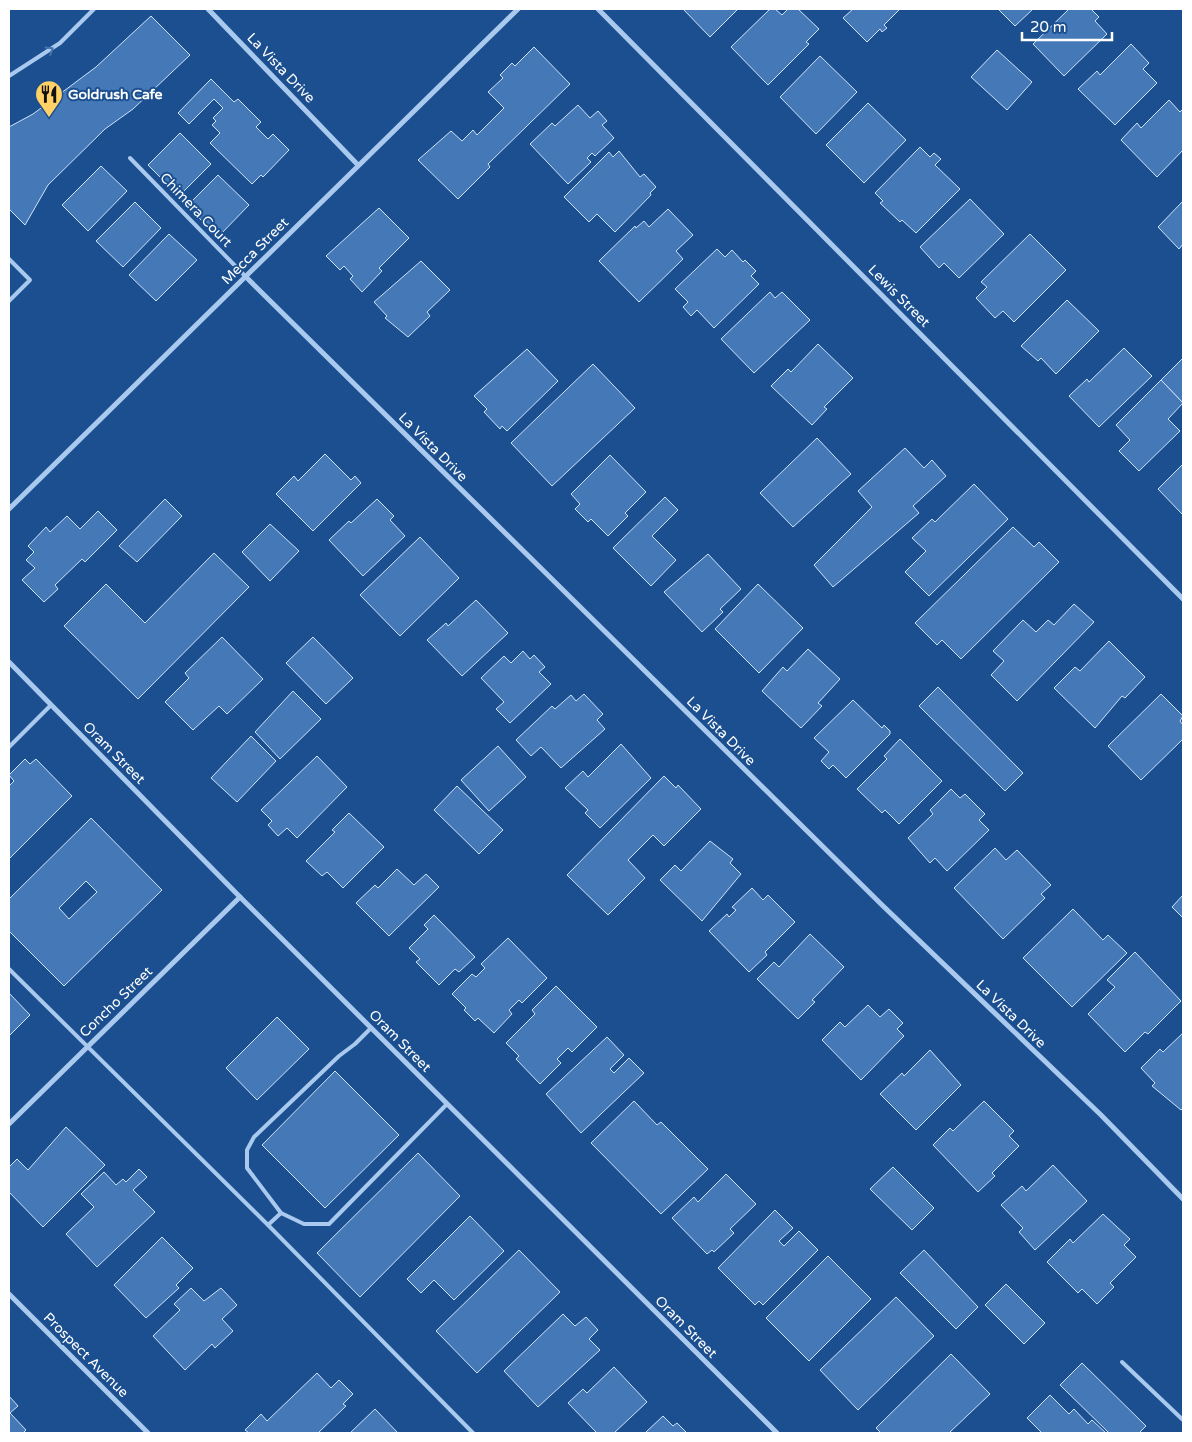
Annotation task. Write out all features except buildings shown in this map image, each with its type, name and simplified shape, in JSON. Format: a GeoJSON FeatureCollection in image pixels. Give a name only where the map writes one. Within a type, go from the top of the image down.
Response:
{"type":"FeatureCollection","features":[{"type":"Feature","properties":{"kind":"street","name":"La Vista Drive"},"geometry":{"type":"LineString","coordinates":[[208,9],[358,165]]}},
{"type":"Feature","properties":{"kind":"street","name":"Mecca Street"},"geometry":{"type":"LineString","coordinates":[[9,510],[518,9]]}},
{"type":"Feature","properties":{"kind":"street","name":"Lewis Street"},"geometry":{"type":"LineString","coordinates":[[598,9],[1183,599]]}},
{"type":"Feature","properties":{"kind":"street","name":"La Vista Drive"},"geometry":{"type":"LineString","coordinates":[[246,277],[881,904],[1101,1115],[1183,1199]]}},
{"type":"Feature","properties":{"kind":"street","name":"Oram Street"},"geometry":{"type":"LineString","coordinates":[[9,662],[776,1433]]}},
{"type":"Feature","properties":{"kind":"street","name":"Concho Street"},"geometry":{"type":"LineString","coordinates":[[9,1124],[240,896]]}},
{"type":"Feature","properties":{"kind":"street","name":"Prospect Avenue"},"geometry":{"type":"LineString","coordinates":[[9,1294],[148,1433]]}},
{"type":"Feature","properties":{"kind":"lane"},"geometry":{"type":"LineString","coordinates":[[9,76],[60,44],[94,9]]}},
{"type":"Feature","properties":{"kind":"lane","name":"Chimera Court"},"geometry":{"type":"LineString","coordinates":[[130,158],[246,277]]}},
{"type":"Feature","properties":{"kind":"lane"},"geometry":{"type":"LineString","coordinates":[[9,259],[30,280],[9,301]]}},
{"type":"Feature","properties":{"kind":"lane"},"geometry":{"type":"LineString","coordinates":[[9,746],[51,705]]}},
{"type":"Feature","properties":{"kind":"lane"},"geometry":{"type":"LineString","coordinates":[[9,969],[268,1225],[473,1433]]}},
{"type":"Feature","properties":{"kind":"lane"},"geometry":{"type":"LineString","coordinates":[[371,1028],[355,1044],[338,1056],[254,1137],[246,1150],[247,1168],[281,1213],[304,1224],[329,1224],[447,1104]]}},
{"type":"Feature","properties":{"kind":"lane"},"geometry":{"type":"LineString","coordinates":[[268,1225],[281,1213]]}},
{"type":"Feature","properties":{"kind":"lane"},"geometry":{"type":"LineString","coordinates":[[1122,1362],[1183,1420]]}},
{"type":"Feature","properties":{"kind":"place","name":"Goldrush Cafe"},"geometry":{"type":"Point","coordinates":[49,118]}}]}
